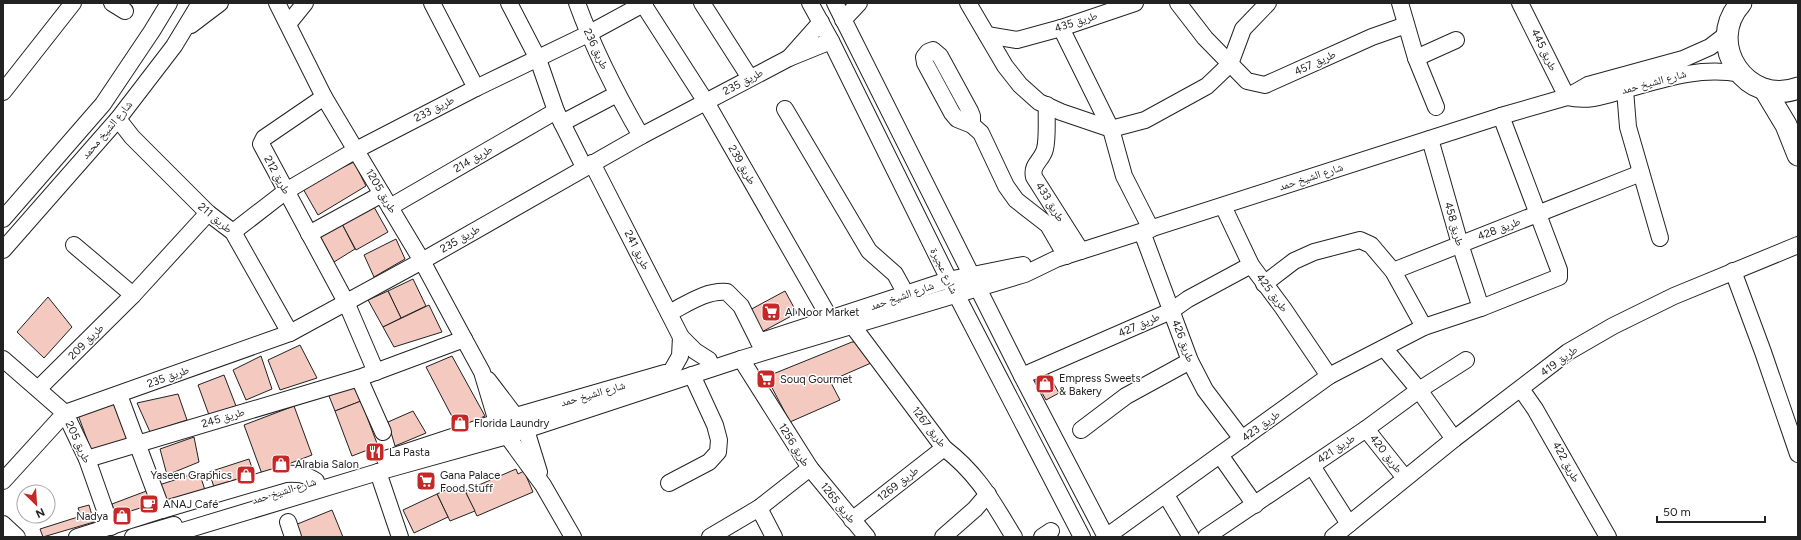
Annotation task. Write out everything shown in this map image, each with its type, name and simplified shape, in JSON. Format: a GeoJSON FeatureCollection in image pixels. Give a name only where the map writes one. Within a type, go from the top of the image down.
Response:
{"type":"FeatureCollection","features":[{"type":"Feature","properties":{"kind":"main road"},"geometry":{"type":"LineString","coordinates":[[1741,3],[1735,10],[1727,34],[1729,53],[1732,62],[1741,74],[1765,90],[1786,125],[1798,155]]}},
{"type":"Feature","properties":{"kind":"main road"},"geometry":{"type":"LineString","coordinates":[[1765,90],[1788,91],[1798,88]]}},
{"type":"Feature","properties":{"kind":"street"},"geometry":{"type":"LineString","coordinates":[[3,92],[73,3]]}},
{"type":"Feature","properties":{"kind":"street","name":"شارع الشيخ محمد"},"geometry":{"type":"LineString","coordinates":[[3,219],[103,104],[169,3]]}},
{"type":"Feature","properties":{"kind":"street","name":"شارع الشيخ محمد"},"geometry":{"type":"LineString","coordinates":[[3,250],[118,119],[181,34],[200,3]]}},
{"type":"Feature","properties":{"kind":"street"},"geometry":{"type":"LineString","coordinates":[[181,34],[220,3]]}},
{"type":"Feature","properties":{"kind":"street","name":"طريق 241"},"geometry":{"type":"LineString","coordinates":[[509,3],[538,59],[559,117],[588,165],[681,337],[695,351],[708,360]]}},
{"type":"Feature","properties":{"kind":"street","name":"طريق 236"},"geometry":{"type":"LineString","coordinates":[[577,3],[588,34],[617,94],[642,136]]}},
{"type":"Feature","properties":{"kind":"street"},"geometry":{"type":"LineString","coordinates":[[702,3],[750,78]]}},
{"type":"Feature","properties":{"kind":"street","name":"شارع عجيرة"},"geometry":{"type":"LineString","coordinates":[[810,3],[831,41],[948,280],[1082,537]]}},
{"type":"Feature","properties":{"kind":"street","name":"شارع عجيرة"},"geometry":{"type":"LineString","coordinates":[[835,3],[974,282],[1106,537]]}},
{"type":"Feature","properties":{"kind":"street"},"geometry":{"type":"LineString","coordinates":[[843,20],[859,3]]}},
{"type":"Feature","properties":{"kind":"street"},"geometry":{"type":"LineString","coordinates":[[968,3],[1005,66],[1020,85],[1039,102],[1111,129],[1145,120],[1207,86],[1230,64],[1243,29],[1268,3]]}},
{"type":"Feature","properties":{"kind":"street","name":"طريق 435"},"geometry":{"type":"LineString","coordinates":[[987,35],[1017,40],[1061,28],[1113,6],[1135,3]]}},
{"type":"Feature","properties":{"kind":"street","name":"طريق 457"},"geometry":{"type":"LineString","coordinates":[[1178,3],[1206,38],[1247,81],[1265,86],[1372,37],[1406,25]]}},
{"type":"Feature","properties":{"kind":"street"},"geometry":{"type":"LineString","coordinates":[[1400,3],[1416,58],[1436,108]]}},
{"type":"Feature","properties":{"kind":"street","name":"طريق 445"},"geometry":{"type":"LineString","coordinates":[[1520,3],[1567,97]]}},
{"type":"Feature","properties":{"kind":"street"},"geometry":{"type":"LineString","coordinates":[[288,24],[304,4]]}},
{"type":"Feature","properties":{"kind":"street","name":"طريق 233"},"geometry":{"type":"LineString","coordinates":[[233,232],[286,191],[356,150],[476,88],[588,34],[644,4]]}},
{"type":"Feature","properties":{"kind":"street","name":"طريق 239"},"geometry":{"type":"LineString","coordinates":[[644,4],[842,322]]}},
{"type":"Feature","properties":{"kind":"street","name":"طريق 1205"},"geometry":{"type":"LineString","coordinates":[[275,5],[288,24],[324,97],[422,261],[482,372],[526,430],[543,485]]}},
{"type":"Feature","properties":{"kind":"street"},"geometry":{"type":"LineString","coordinates":[[438,5],[476,88]]}},
{"type":"Feature","properties":{"kind":"street","name":"طريق 235"},"geometry":{"type":"LineString","coordinates":[[789,58],[820,22]]}},
{"type":"Feature","properties":{"kind":"street","name":"طريق 426"},"geometry":{"type":"LineString","coordinates":[[1061,28],[1111,129],[1124,176],[1146,230],[1171,311],[1190,361],[1204,390],[1242,439]]}},
{"type":"Feature","properties":{"kind":"street","name":"شارع الشيخ حمد"},"geometry":{"type":"LineString","coordinates":[[170,536],[378,472],[526,430],[741,359],[842,322],[906,294],[948,280],[974,282],[1025,274],[1068,255],[1501,116],[1567,97],[1588,85],[1697,54],[1710,47],[1727,34]]}},
{"type":"Feature","properties":{"kind":"street"},"geometry":{"type":"LineString","coordinates":[[1005,66],[1010,49],[1017,40]]}},
{"type":"Feature","properties":{"kind":"street"},"geometry":{"type":"LineString","coordinates":[[1416,58],[1456,40]]}},
{"type":"Feature","properties":{"kind":"street","name":"طريق 235"},"geometry":{"type":"LineString","coordinates":[[3,481],[65,413],[290,333],[422,261],[588,165],[789,58],[831,41]]}},
{"type":"Feature","properties":{"kind":"street","name":"شارع الشيخ حمد"},"geometry":{"type":"LineString","coordinates":[[1567,97],[1590,100],[1690,72],[1722,70],[1741,74]]}},
{"type":"Feature","properties":{"kind":"street"},"geometry":{"type":"LineString","coordinates":[[1638,71],[1625,90],[1628,126],[1660,238]]}},
{"type":"Feature","properties":{"kind":"street"},"geometry":{"type":"LineString","coordinates":[[559,117],[617,94]]}},
{"type":"Feature","properties":{"kind":"street","name":"طريق 212"},"geometry":{"type":"LineString","coordinates":[[324,97],[264,138],[261,144],[346,302],[376,372]]}},
{"type":"Feature","properties":{"kind":"street","name":"طريق 433"},"geometry":{"type":"LineString","coordinates":[[1047,105],[1045,151],[1035,165],[1033,171],[1034,177],[1068,255]]}},
{"type":"Feature","properties":{"kind":"street"},"geometry":{"type":"LineString","coordinates":[[785,109],[869,251],[895,274],[906,294]]}},
{"type":"Feature","properties":{"kind":"street"},"geometry":{"type":"LineString","coordinates":[[1501,116],[1538,214]]}},
{"type":"Feature","properties":{"kind":"street","name":"طريق 214"},"geometry":{"type":"LineString","coordinates":[[386,200],[559,117]]}},
{"type":"Feature","properties":{"kind":"street","name":"طريق 211"},"geometry":{"type":"LineString","coordinates":[[118,119],[132,137],[208,213],[233,232],[290,333]]}},
{"type":"Feature","properties":{"kind":"street"},"geometry":{"type":"LineString","coordinates":[[972,125],[981,133],[1016,200],[1048,225],[1068,255]]}},
{"type":"Feature","properties":{"kind":"street","name":"طريق 458"},"geometry":{"type":"LineString","coordinates":[[1430,139],[1460,244],[1481,308]]}},
{"type":"Feature","properties":{"kind":"street","name":"طريق 428"},"geometry":{"type":"LineString","coordinates":[[1393,271],[1641,173]]}},
{"type":"Feature","properties":{"kind":"street"},"geometry":{"type":"LineString","coordinates":[[309,234],[386,200]]}},
{"type":"Feature","properties":{"kind":"street","name":"طريق 425"},"geometry":{"type":"LineString","coordinates":[[1223,206],[1251,265],[1283,308],[1329,376]]}},
{"type":"Feature","properties":{"kind":"street","name":"طريق 209"},"geometry":{"type":"LineString","coordinates":[[39,388],[133,295],[208,213]]}},
{"type":"Feature","properties":{"kind":"street","name":"طريق 423"},"geometry":{"type":"LineString","coordinates":[[1106,537],[1329,376],[1424,328],[1481,308],[1559,277],[1559,270],[1538,214]]}},
{"type":"Feature","properties":{"kind":"street"},"geometry":{"type":"LineString","coordinates":[[1264,284],[1294,261],[1314,252],[1360,240],[1371,245],[1393,271],[1424,328]]}},
{"type":"Feature","properties":{"kind":"street"},"geometry":{"type":"LineString","coordinates":[[74,245],[133,295]]}},
{"type":"Feature","properties":{"kind":"street","name":"طريق 419"},"geometry":{"type":"LineString","coordinates":[[1312,466],[1341,532],[1454,439],[1568,352],[1613,326],[1674,296],[1798,246]]}},
{"type":"Feature","properties":{"kind":"street","name":"طريق 427"},"geometry":{"type":"LineString","coordinates":[[1022,376],[1171,311],[1188,299],[1251,265]]}},
{"type":"Feature","properties":{"kind":"street"},"geometry":{"type":"LineString","coordinates":[[1733,271],[1798,454]]}},
{"type":"Feature","properties":{"kind":"street","name":"شارع الشيخ حمد"},"geometry":{"type":"LineString","coordinates":[[133,537],[316,481],[516,416],[671,372],[759,342],[956,294],[974,282]]}},
{"type":"Feature","properties":{"kind":"street"},"geometry":{"type":"LineString","coordinates":[[669,313],[703,296],[717,291],[727,292],[741,306],[759,342]]}},
{"type":"Feature","properties":{"kind":"street","name":"طريق 1267"},"geometry":{"type":"LineString","coordinates":[[842,322],[944,448],[975,476],[988,494],[1014,537]]}},
{"type":"Feature","properties":{"kind":"street"},"geometry":{"type":"LineString","coordinates":[[671,372],[680,356],[681,337]]}},
{"type":"Feature","properties":{"kind":"street","name":"طريق 245"},"geometry":{"type":"LineString","coordinates":[[87,459],[359,378],[464,339]]}},
{"type":"Feature","properties":{"kind":"street"},"geometry":{"type":"LineString","coordinates":[[1384,348],[1419,390],[1454,439]]}},
{"type":"Feature","properties":{"kind":"street","name":"طريق 205"},"geometry":{"type":"LineString","coordinates":[[3,359],[39,388],[65,413],[87,459],[111,527]]}},
{"type":"Feature","properties":{"kind":"street","name":"طريق 1256"},"geometry":{"type":"LineString","coordinates":[[710,537],[759,508],[810,468],[741,359]]}},
{"type":"Feature","properties":{"kind":"street","name":"طريق 421"},"geometry":{"type":"LineString","coordinates":[[1206,537],[1366,429],[1419,390],[1466,360]]}},
{"type":"Feature","properties":{"kind":"street"},"geometry":{"type":"LineString","coordinates":[[1080,430],[1126,396],[1190,361]]}},
{"type":"Feature","properties":{"kind":"street","name":"طريق 1205"},"geometry":{"type":"LineString","coordinates":[[482,372],[497,422],[543,485],[573,537]]}},
{"type":"Feature","properties":{"kind":"street"},"geometry":{"type":"LineString","coordinates":[[669,483],[709,462],[718,452],[719,440],[715,425],[692,375]]}},
{"type":"Feature","properties":{"kind":"street"},"geometry":{"type":"LineString","coordinates":[[359,378],[383,432]]}},
{"type":"Feature","properties":{"kind":"street","name":"طريق 422"},"geometry":{"type":"LineString","coordinates":[[1521,389],[1535,409],[1608,537]]}},
{"type":"Feature","properties":{"kind":"street"},"geometry":{"type":"LineString","coordinates":[[119,395],[162,510]]}},
{"type":"Feature","properties":{"kind":"street","name":"طريق 420"},"geometry":{"type":"LineString","coordinates":[[1366,429],[1405,478]]}},
{"type":"Feature","properties":{"kind":"street","name":"طريق 1269"},"geometry":{"type":"LineString","coordinates":[[852,520],[944,448]]}},
{"type":"Feature","properties":{"kind":"street"},"geometry":{"type":"LineString","coordinates":[[1220,455],[1255,505]]}},
{"type":"Feature","properties":{"kind":"street","name":"طريق 1265"},"geometry":{"type":"LineString","coordinates":[[810,468],[867,537]]}},
{"type":"Feature","properties":{"kind":"street"},"geometry":{"type":"LineString","coordinates":[[378,472],[400,537]]}},
{"type":"Feature","properties":{"kind":"street"},"geometry":{"type":"LineString","coordinates":[[77,537],[162,510],[285,474],[298,473],[308,476],[316,481]]}},
{"type":"Feature","properties":{"kind":"street"},"geometry":{"type":"LineString","coordinates":[[943,537],[975,509],[988,494]]}},
{"type":"Feature","properties":{"kind":"street"},"geometry":{"type":"LineString","coordinates":[[1166,495],[1191,537]]}},
{"type":"Feature","properties":{"kind":"street"},"geometry":{"type":"LineString","coordinates":[[759,508],[774,537]]}},
{"type":"Feature","properties":{"kind":"street"},"geometry":{"type":"LineString","coordinates":[[3,524],[17,537]]}},
{"type":"Feature","properties":{"kind":"building"},"geometry":{"type":"Polygon","coordinates":[[[354,162],[366,186],[318,215],[302,187],[354,162]]]}},
{"type":"Feature","properties":{"kind":"building"},"geometry":{"type":"Polygon","coordinates":[[[374,207],[388,232],[356,250],[342,224],[374,207]]]}},
{"type":"Feature","properties":{"kind":"building"},"geometry":{"type":"Polygon","coordinates":[[[342,224],[355,249],[334,262],[320,236],[342,224]]]}},
{"type":"Feature","properties":{"kind":"building"},"geometry":{"type":"Polygon","coordinates":[[[396,239],[405,259],[374,277],[364,255],[396,239]]]}},
{"type":"Feature","properties":{"kind":"building"},"geometry":{"type":"Polygon","coordinates":[[[413,279],[426,306],[401,318],[388,291],[413,279]]]}},
{"type":"Feature","properties":{"kind":"building"},"geometry":{"type":"Polygon","coordinates":[[[388,291],[401,318],[383,327],[368,300],[388,291]]]}},
{"type":"Feature","properties":{"kind":"building","name":"Al Noor Market"},"geometry":{"type":"Polygon","coordinates":[[[785,291],[797,313],[758,334],[746,312],[785,291]]]}},
{"type":"Feature","properties":{"kind":"building"},"geometry":{"type":"Polygon","coordinates":[[[48,297],[72,327],[44,358],[17,332],[48,297]]]}},
{"type":"Feature","properties":{"kind":"building"},"geometry":{"type":"Polygon","coordinates":[[[429,305],[442,332],[394,347],[383,327],[429,305]]]}},
{"type":"Feature","properties":{"kind":"building"},"geometry":{"type":"Polygon","coordinates":[[[852,342],[857,342],[871,363],[830,381],[840,400],[790,422],[769,382],[773,374],[852,342]]]}},
{"type":"Feature","properties":{"kind":"building"},"geometry":{"type":"Polygon","coordinates":[[[300,345],[317,378],[280,390],[268,360],[300,345]]]}},
{"type":"Feature","properties":{"kind":"building"},"geometry":{"type":"Polygon","coordinates":[[[261,356],[272,389],[246,400],[233,370],[261,356]]]}},
{"type":"Feature","properties":{"kind":"building"},"geometry":{"type":"Polygon","coordinates":[[[452,356],[485,416],[458,428],[426,367],[452,356]]]}},
{"type":"Feature","properties":{"kind":"building","name":"Empress Sweets & Bakery"},"geometry":{"type":"Polygon","coordinates":[[[1045,368],[1059,393],[1046,400],[1032,375],[1045,368]]]}},
{"type":"Feature","properties":{"kind":"building"},"geometry":{"type":"Polygon","coordinates":[[[224,375],[236,406],[209,415],[198,385],[224,375]]]}},
{"type":"Feature","properties":{"kind":"building"},"geometry":{"type":"Polygon","coordinates":[[[354,381],[361,401],[335,411],[327,391],[354,381]]]}},
{"type":"Feature","properties":{"kind":"building"},"geometry":{"type":"Polygon","coordinates":[[[178,394],[187,420],[150,432],[137,403],[178,394]]]}},
{"type":"Feature","properties":{"kind":"building"},"geometry":{"type":"Polygon","coordinates":[[[361,401],[378,446],[352,456],[335,411],[361,401]]]}},
{"type":"Feature","properties":{"kind":"building"},"geometry":{"type":"Polygon","coordinates":[[[119,402],[131,440],[91,450],[78,415],[119,402]]]}},
{"type":"Feature","properties":{"kind":"building"},"geometry":{"type":"Polygon","coordinates":[[[294,406],[312,455],[262,474],[244,425],[294,406]]]}},
{"type":"Feature","properties":{"kind":"building"},"geometry":{"type":"Polygon","coordinates":[[[413,411],[426,433],[395,446],[388,422],[413,411]]]}},
{"type":"Feature","properties":{"kind":"building"},"geometry":{"type":"Polygon","coordinates":[[[194,437],[199,462],[167,475],[160,449],[194,437]]]}},
{"type":"Feature","properties":{"kind":"building"},"geometry":{"type":"Polygon","coordinates":[[[249,459],[254,474],[214,487],[209,472],[249,459]]]}},
{"type":"Feature","properties":{"kind":"building"},"geometry":{"type":"Polygon","coordinates":[[[516,469],[518,474],[524,471],[533,492],[477,516],[465,491],[516,469]]]}},
{"type":"Feature","properties":{"kind":"building"},"geometry":{"type":"Polygon","coordinates":[[[199,472],[205,490],[165,504],[159,485],[199,472]]]}},
{"type":"Feature","properties":{"kind":"building"},"geometry":{"type":"Polygon","coordinates":[[[456,485],[465,491],[475,511],[450,521],[437,494],[456,485]]]}},
{"type":"Feature","properties":{"kind":"building"},"geometry":{"type":"Polygon","coordinates":[[[149,490],[155,507],[117,520],[112,504],[149,490]]]}},
{"type":"Feature","properties":{"kind":"building"},"geometry":{"type":"Polygon","coordinates":[[[437,494],[448,517],[414,533],[403,510],[437,494]]]}},
{"type":"Feature","properties":{"kind":"building"},"geometry":{"type":"Polygon","coordinates":[[[89,505],[94,522],[43,537],[40,529],[81,516],[78,508],[89,505]]]}},
{"type":"Feature","properties":{"kind":"building"},"geometry":{"type":"Polygon","coordinates":[[[332,510],[343,537],[300,537],[295,525],[332,510]]]}},
{"type":"Feature","properties":{"kind":"place","name":"Al Noor Market"},"geometry":{"type":"Point","coordinates":[771,312]}},
{"type":"Feature","properties":{"kind":"place","name":"Souq Gourmet"},"geometry":{"type":"Point","coordinates":[766,379]}},
{"type":"Feature","properties":{"kind":"place","name":"Empress Sweets & Bakery"},"geometry":{"type":"Point","coordinates":[1045,384]}},
{"type":"Feature","properties":{"kind":"place","name":"Florida Laundry"},"geometry":{"type":"Point","coordinates":[460,423]}},
{"type":"Feature","properties":{"kind":"place","name":"La Pasta"},"geometry":{"type":"Point","coordinates":[375,452]}},
{"type":"Feature","properties":{"kind":"place","name":"Alrabia Salon"},"geometry":{"type":"Point","coordinates":[281,464]}},
{"type":"Feature","properties":{"kind":"place","name":"Yaseen Graphics"},"geometry":{"type":"Point","coordinates":[246,475]}},
{"type":"Feature","properties":{"kind":"place","name":"Gana Palace Food Stuff"},"geometry":{"type":"Point","coordinates":[426,481]}},
{"type":"Feature","properties":{"kind":"place","name":"ANAJ Café"},"geometry":{"type":"Point","coordinates":[149,504]}},
{"type":"Feature","properties":{"kind":"place","name":"Nadya"},"geometry":{"type":"Point","coordinates":[122,516]}}]}
